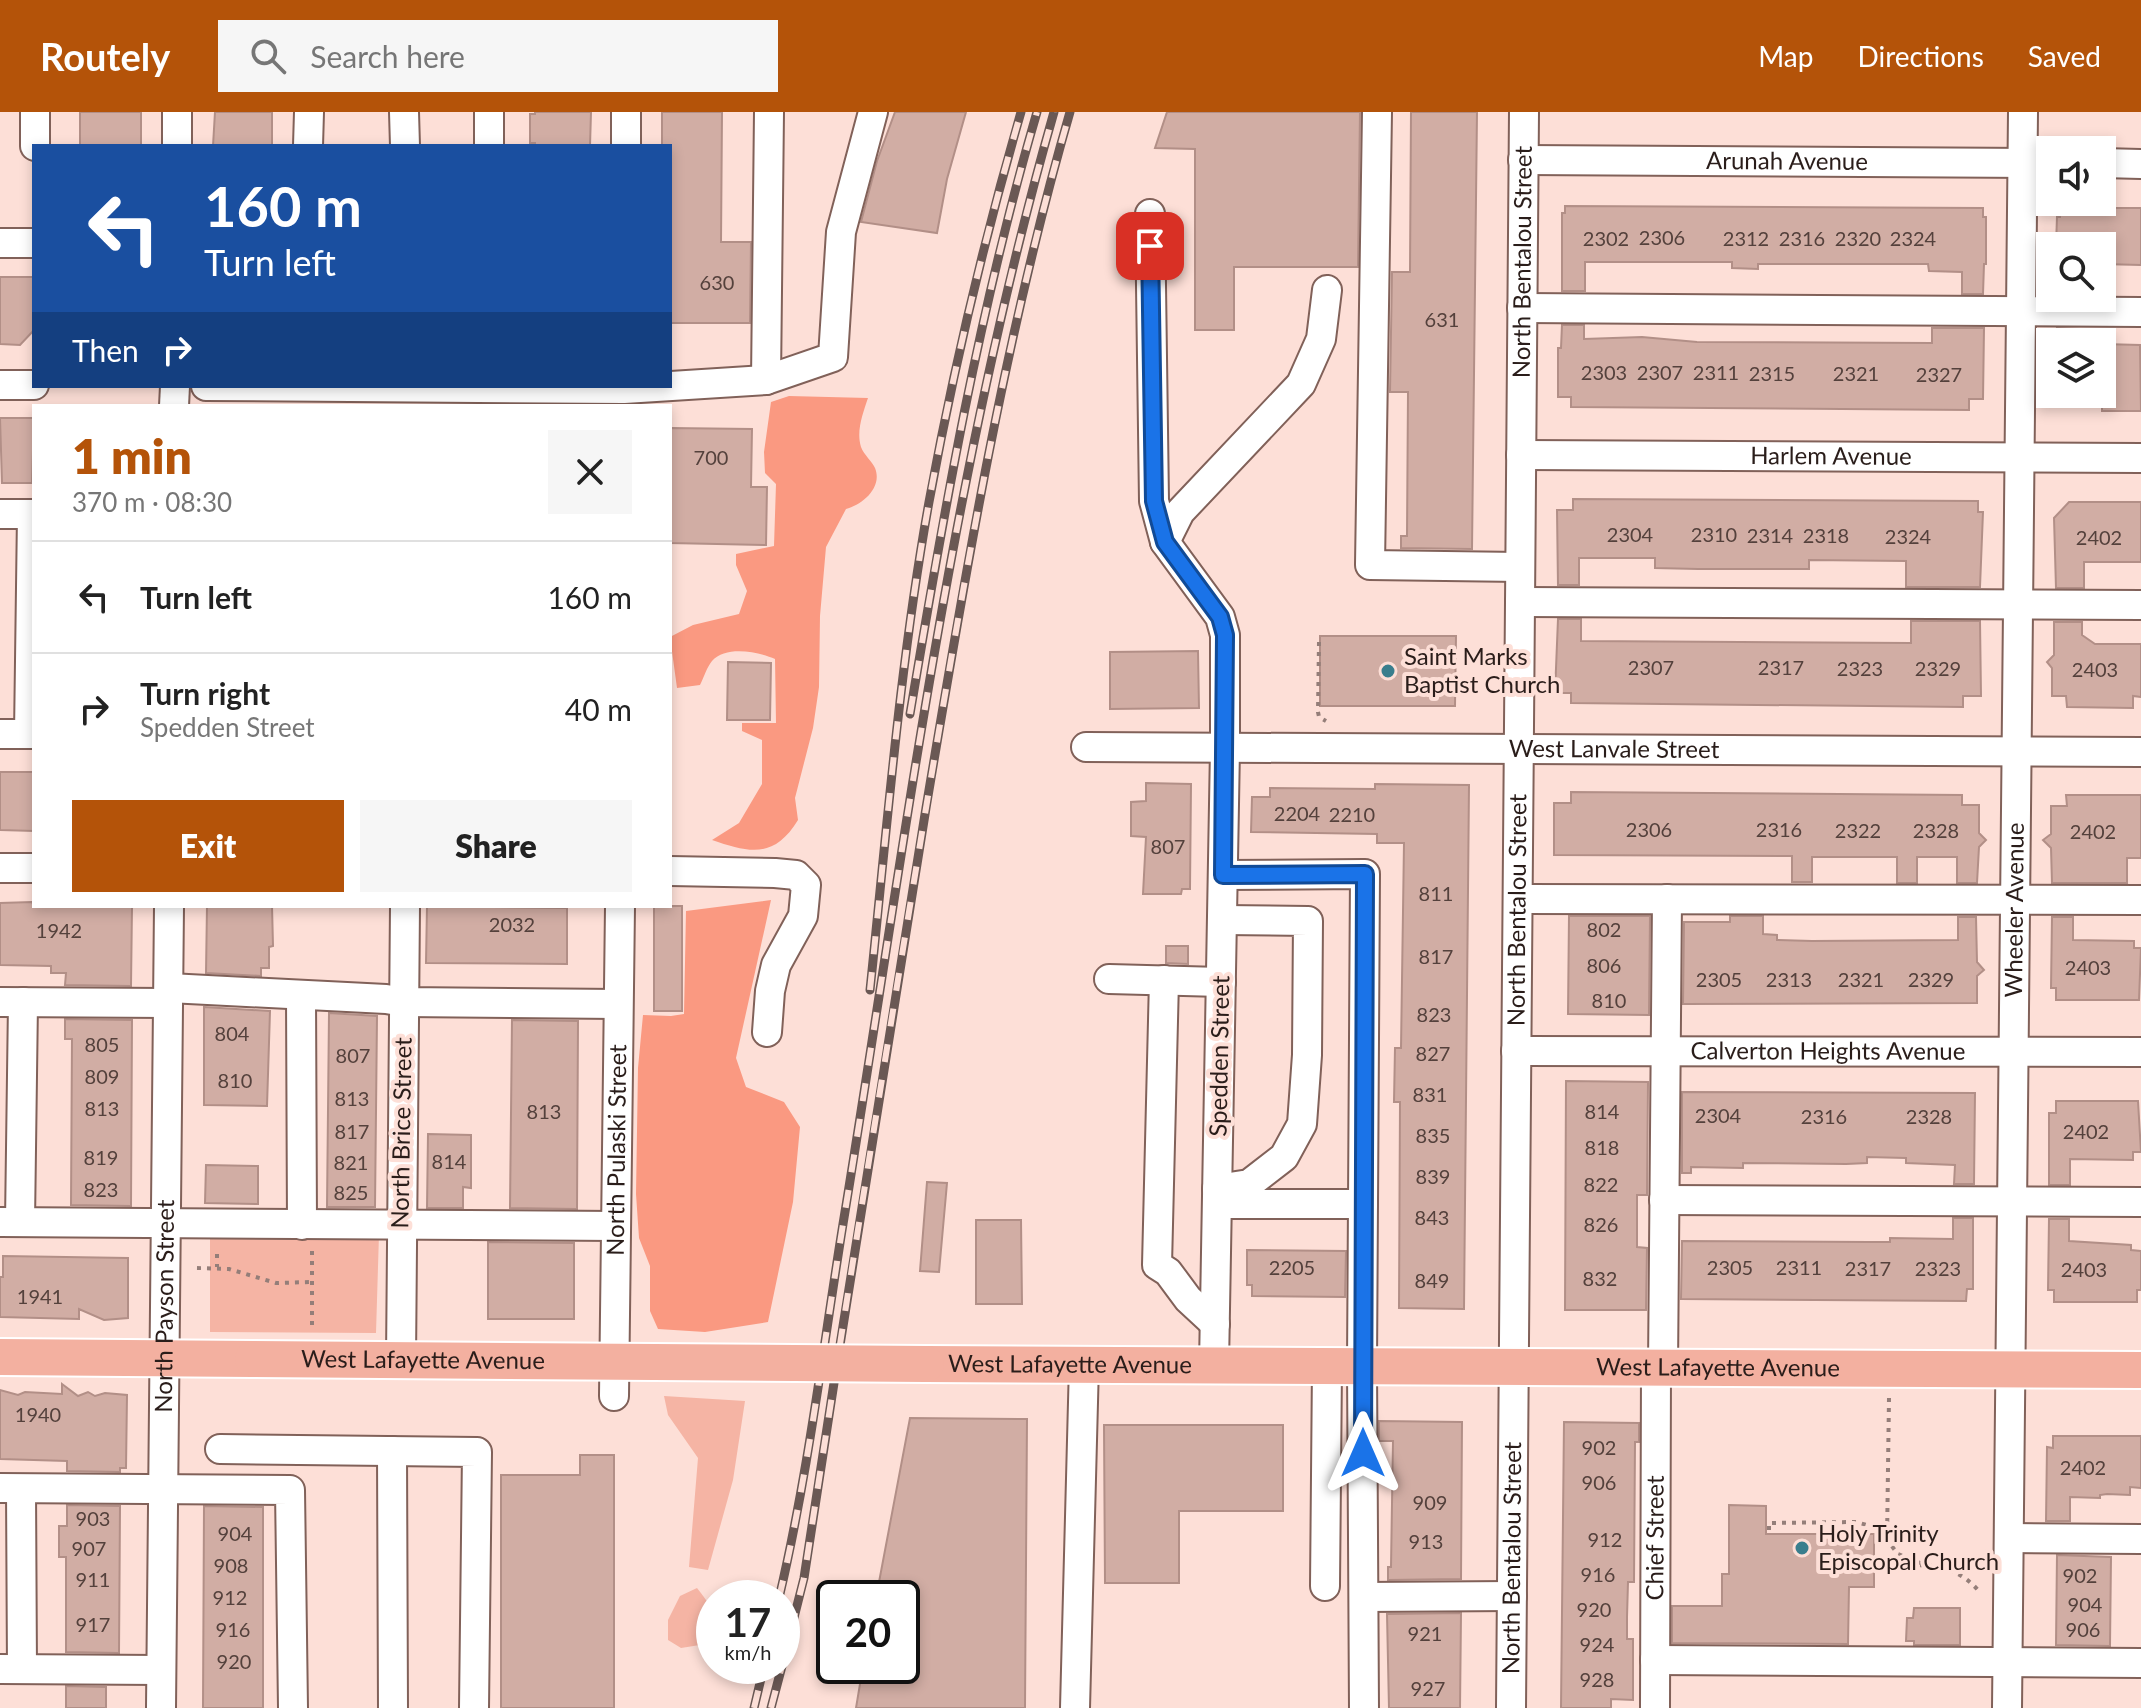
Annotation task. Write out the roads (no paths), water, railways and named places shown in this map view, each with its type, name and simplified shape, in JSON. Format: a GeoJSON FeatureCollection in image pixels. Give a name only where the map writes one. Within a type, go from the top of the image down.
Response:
{"type":"FeatureCollection","features":[{"type":"Feature","properties":{"kind":"main road","name":"West Lafayette Avenue"},"geometry":{"type":"LineString","coordinates":[[0,1357],[2141,1370]]}},
{"type":"Feature","properties":{"kind":"street"},"geometry":{"type":"LineString","coordinates":[[35,112],[35,144]]}},
{"type":"Feature","properties":{"kind":"street"},"geometry":{"type":"LineString","coordinates":[[177,112],[177,144]]}},
{"type":"Feature","properties":{"kind":"street"},"geometry":{"type":"LineString","coordinates":[[308,144],[309,112]]}},
{"type":"Feature","properties":{"kind":"street"},"geometry":{"type":"LineString","coordinates":[[404,112],[405,144]]}},
{"type":"Feature","properties":{"kind":"street"},"geometry":{"type":"LineString","coordinates":[[489,112],[489,144]]}},
{"type":"Feature","properties":{"kind":"street"},"geometry":{"type":"LineString","coordinates":[[626,112],[626,144]]}},
{"type":"Feature","properties":{"kind":"street"},"geometry":{"type":"LineString","coordinates":[[766,380],[769,112]]}},
{"type":"Feature","properties":{"kind":"street"},"geometry":{"type":"LineString","coordinates":[[435,388],[624,394],[766,380],[833,357],[841,232],[873,112]]}},
{"type":"Feature","properties":{"kind":"street"},"geometry":{"type":"LineString","coordinates":[[1377,112],[1370,565],[1520,567]]}},
{"type":"Feature","properties":{"kind":"street","name":"North Bentalou Street"},"geometry":{"type":"LineString","coordinates":[[1511,1708],[1524,112]]}},
{"type":"Feature","properties":{"kind":"street","name":"Wheeler Avenue"},"geometry":{"type":"LineString","coordinates":[[2007,1708],[2020,311],[2036,163],[2023,112]]}},
{"type":"Feature","properties":{"kind":"street","name":"Arunah Avenue"},"geometry":{"type":"LineString","coordinates":[[1523,160],[2036,163]]}},
{"type":"Feature","properties":{"kind":"street"},"geometry":{"type":"LineString","coordinates":[[2116,163],[2141,164]]}},
{"type":"Feature","properties":{"kind":"street"},"geometry":{"type":"LineString","coordinates":[[1150,214],[1151,468],[1154,501],[1165,542]]}},
{"type":"Feature","properties":{"kind":"street"},"geometry":{"type":"LineString","coordinates":[[0,243],[32,243]]}},
{"type":"Feature","properties":{"kind":"street"},"geometry":{"type":"LineString","coordinates":[[1165,542],[1180,512],[1301,384],[1321,339],[1327,290]]}},
{"type":"Feature","properties":{"kind":"street"},"geometry":{"type":"LineString","coordinates":[[1522,308],[2141,312]]}},
{"type":"Feature","properties":{"kind":"street"},"geometry":{"type":"LineString","coordinates":[[0,385],[32,385]]}},
{"type":"Feature","properties":{"kind":"street","name":"Harlem Avenue"},"geometry":{"type":"LineString","coordinates":[[1521,455],[2141,458]]}},
{"type":"Feature","properties":{"kind":"street"},"geometry":{"type":"LineString","coordinates":[[0,514],[32,514]]}},
{"type":"Feature","properties":{"kind":"street","name":"Spedden Street"},"geometry":{"type":"LineString","coordinates":[[1165,542],[1220,617],[1225,635],[1214,1365]]}},
{"type":"Feature","properties":{"kind":"street"},"geometry":{"type":"LineString","coordinates":[[1520,602],[2141,605]]}},
{"type":"Feature","properties":{"kind":"street"},"geometry":{"type":"LineString","coordinates":[[0,734],[31,734],[32,624]]}},
{"type":"Feature","properties":{"kind":"street","name":"West Lanvale Street"},"geometry":{"type":"LineString","coordinates":[[1086,747],[2141,752]]}},
{"type":"Feature","properties":{"kind":"street"},"geometry":{"type":"LineString","coordinates":[[0,868],[32,868]]}},
{"type":"Feature","properties":{"kind":"street"},"geometry":{"type":"LineString","coordinates":[[672,871],[748,871],[796,875],[806,885],[803,916],[776,965],[770,991],[767,1032]]}},
{"type":"Feature","properties":{"kind":"street"},"geometry":{"type":"LineString","coordinates":[[1223,875],[1365,874],[1362,1366],[1364,1708]]}},
{"type":"Feature","properties":{"kind":"street"},"geometry":{"type":"LineString","coordinates":[[1518,899],[2141,900]]}},
{"type":"Feature","properties":{"kind":"street","name":"Chief Street"},"geometry":{"type":"LineString","coordinates":[[1655,1708],[1667,899]]}},
{"type":"Feature","properties":{"kind":"street","name":"North Payson Street"},"geometry":{"type":"LineString","coordinates":[[161,1708],[169,908]]}},
{"type":"Feature","properties":{"kind":"street","name":"North Brice Street"},"geometry":{"type":"LineString","coordinates":[[401,1360],[405,908]]}},
{"type":"Feature","properties":{"kind":"street","name":"North Pulaski Street"},"geometry":{"type":"LineString","coordinates":[[614,1396],[620,908]]}},
{"type":"Feature","properties":{"kind":"street"},"geometry":{"type":"LineString","coordinates":[[1217,1196],[1249,1184],[1284,1157],[1302,1124],[1307,1055],[1308,921],[1223,920]]}},
{"type":"Feature","properties":{"kind":"street"},"geometry":{"type":"LineString","coordinates":[[1109,979],[1221,982]]}},
{"type":"Feature","properties":{"kind":"street"},"geometry":{"type":"LineString","coordinates":[[1164,980],[1157,1265],[1168,1272],[1188,1299],[1215,1324]]}},
{"type":"Feature","properties":{"kind":"street"},"geometry":{"type":"LineString","coordinates":[[301,995],[307,1234]]}},
{"type":"Feature","properties":{"kind":"street"},"geometry":{"type":"LineString","coordinates":[[616,1226],[401,1226],[307,1234],[166,1224],[10,1222],[11,1002],[301,995],[384,998],[404,1002],[618,1004]]}},
{"type":"Feature","properties":{"kind":"street","name":"Calverton Heights Avenue"},"geometry":{"type":"LineString","coordinates":[[1516,1051],[2141,1052]]}},
{"type":"Feature","properties":{"kind":"street"},"geometry":{"type":"LineString","coordinates":[[1217,1196],[1363,1204]]}},
{"type":"Feature","properties":{"kind":"street"},"geometry":{"type":"LineString","coordinates":[[1664,1200],[2141,1202]]}},
{"type":"Feature","properties":{"kind":"street","name":"West Lafayette Avenue"},"geometry":{"type":"LineString","coordinates":[[401,1360],[614,1361]]}},
{"type":"Feature","properties":{"kind":"street"},"geometry":{"type":"LineString","coordinates":[[1075,1708],[1084,1364]]}},
{"type":"Feature","properties":{"kind":"street"},"geometry":{"type":"LineString","coordinates":[[1325,1586],[1327,1366]]}},
{"type":"Feature","properties":{"kind":"street"},"geometry":{"type":"LineString","coordinates":[[220,1449],[477,1452],[474,1708]]}},
{"type":"Feature","properties":{"kind":"street"},"geometry":{"type":"LineString","coordinates":[[392,1451],[393,1708]]}},
{"type":"Feature","properties":{"kind":"street"},"geometry":{"type":"LineString","coordinates":[[161,1670],[11,1669],[11,1488],[290,1490],[293,1708]]}},
{"type":"Feature","properties":{"kind":"street"},"geometry":{"type":"LineString","coordinates":[[2009,1538],[2141,1539]]}},
{"type":"Feature","properties":{"kind":"street"},"geometry":{"type":"LineString","coordinates":[[1364,1597],[1512,1596]]}},
{"type":"Feature","properties":{"kind":"street"},"geometry":{"type":"LineString","coordinates":[[1655,1660],[2141,1663]]}},
{"type":"Feature","properties":{"kind":"railway"},"geometry":{"type":"LineString","coordinates":[[870,990],[902,684],[929,502],[970,306],[1021,112]]}},
{"type":"Feature","properties":{"kind":"railway"},"geometry":{"type":"LineString","coordinates":[[910,714],[980,336],[1037,112]]}},
{"type":"Feature","properties":{"kind":"railway"},"geometry":{"type":"LineString","coordinates":[[783,1580],[807,1458],[932,665],[986,387],[1054,112]]}},
{"type":"Feature","properties":{"kind":"railway"},"geometry":{"type":"LineString","coordinates":[[800,1594],[971,546],[1025,284],[1070,112]]}},
{"type":"Feature","properties":{"kind":"railway"},"geometry":{"type":"LineString","coordinates":[[754,1708],[760,1684]]}},
{"type":"Feature","properties":{"kind":"railway"},"geometry":{"type":"LineString","coordinates":[[771,1708],[777,1684]]}},
{"type":"Feature","properties":{"kind":"place","name":"Saint Marks Baptist Church"},"geometry":{"type":"Point","coordinates":[1388,671]}},
{"type":"Feature","properties":{"kind":"place","name":"Holy Trinity Episcopal Church"},"geometry":{"type":"Point","coordinates":[1802,1548]}}]}
